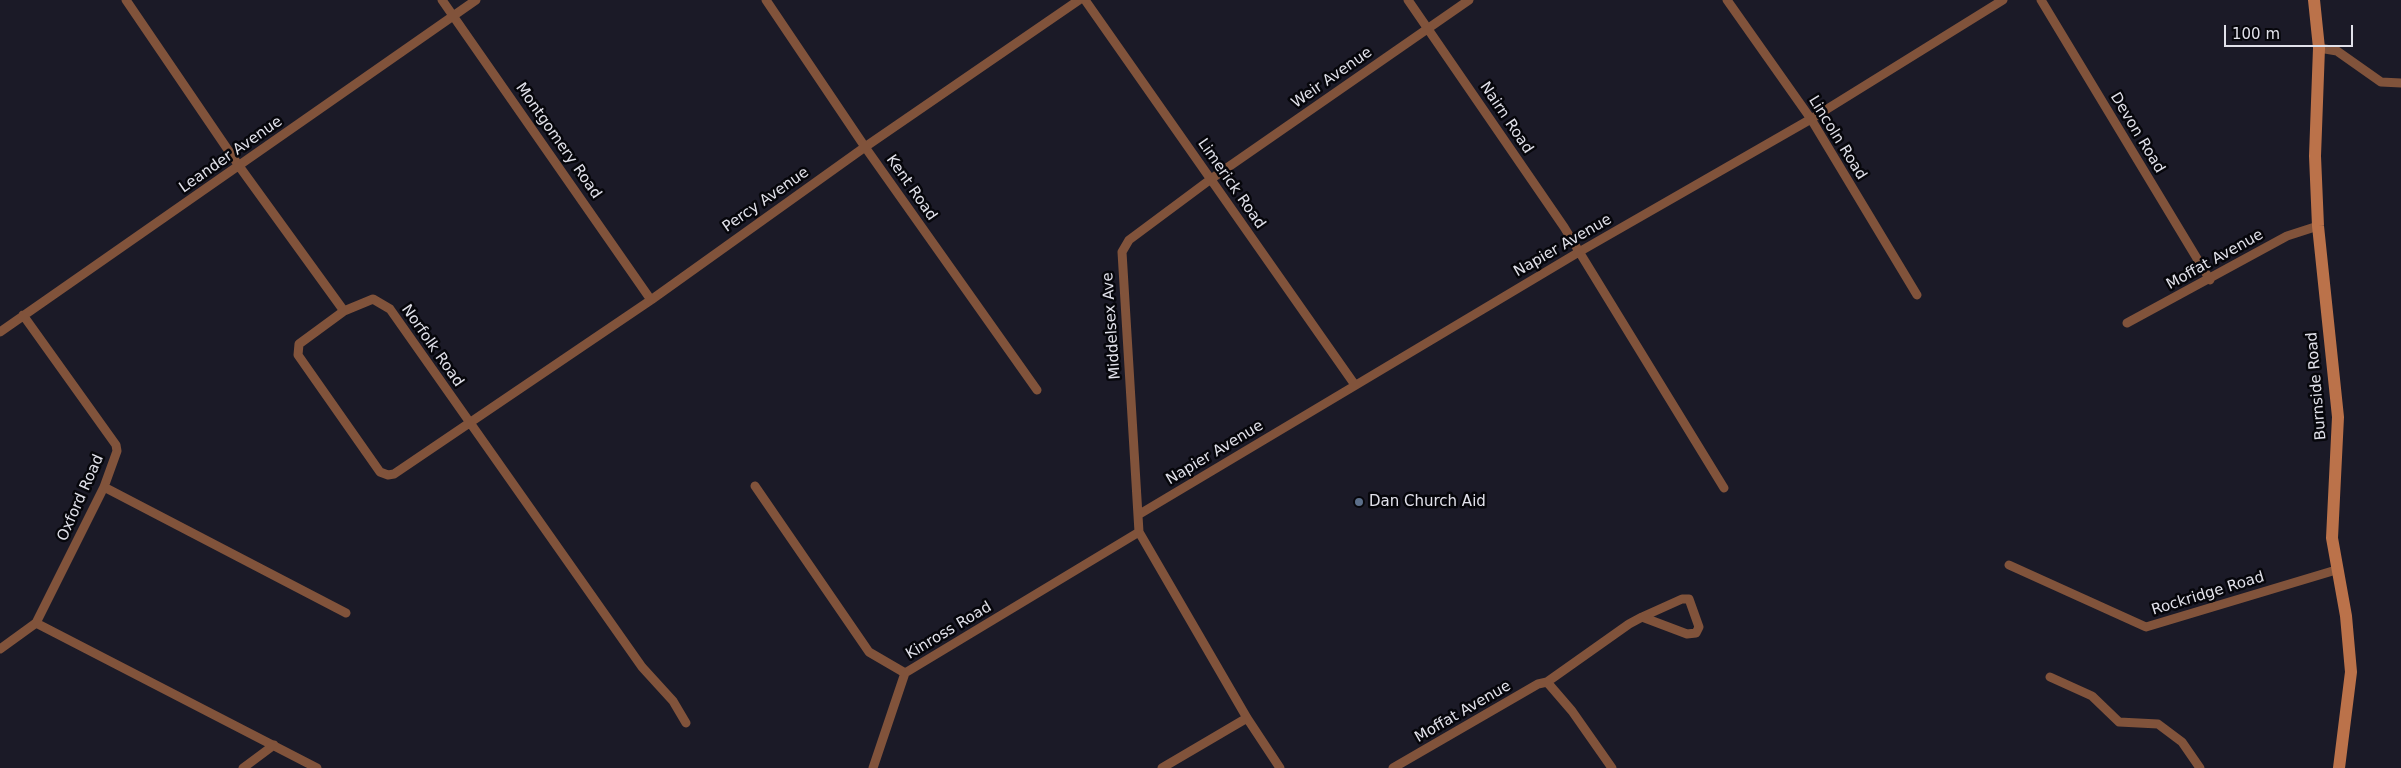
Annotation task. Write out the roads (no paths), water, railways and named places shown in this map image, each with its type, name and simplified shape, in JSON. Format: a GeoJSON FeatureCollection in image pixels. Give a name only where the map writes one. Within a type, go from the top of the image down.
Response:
{"type":"FeatureCollection","features":[{"type":"Feature","properties":{"kind":"main road","name":"Burnside Road"},"geometry":{"type":"LineString","coordinates":[[2314,0],[2319,48],[2315,156],[2318,226],[2338,417],[2332,538],[2336,570],[2346,616],[2351,672],[2339,768]]}},
{"type":"Feature","properties":{"kind":"street"},"geometry":{"type":"LineString","coordinates":[[126,0],[239,166],[344,311]]}},
{"type":"Feature","properties":{"kind":"street","name":"Montgomery Road"},"geometry":{"type":"LineString","coordinates":[[442,0],[651,300]]}},
{"type":"Feature","properties":{"kind":"street","name":"Leander Avenue"},"geometry":{"type":"LineString","coordinates":[[0,332],[476,0]]}},
{"type":"Feature","properties":{"kind":"street","name":"Kent Road"},"geometry":{"type":"LineString","coordinates":[[766,0],[865,147],[1037,390]]}},
{"type":"Feature","properties":{"kind":"street","name":"Percy Avenue"},"geometry":{"type":"LineString","coordinates":[[344,311],[299,344],[298,355],[380,472],[388,475],[394,474],[651,300],[865,147],[1079,0]]}},
{"type":"Feature","properties":{"kind":"street","name":"Limerick Road"},"geometry":{"type":"LineString","coordinates":[[1085,0],[1355,385]]}},
{"type":"Feature","properties":{"kind":"street","name":"Nairn Road"},"geometry":{"type":"LineString","coordinates":[[1408,0],[1580,252],[1724,488]]}},
{"type":"Feature","properties":{"kind":"street","name":"Weir Avenue"},"geometry":{"type":"LineString","coordinates":[[1211,179],[1469,0]]}},
{"type":"Feature","properties":{"kind":"street","name":"Lincoln Road"},"geometry":{"type":"LineString","coordinates":[[1727,0],[1811,119],[1917,295]]}},
{"type":"Feature","properties":{"kind":"street","name":"Napier Avenue"},"geometry":{"type":"LineString","coordinates":[[1138,515],[1580,252],[1811,119],[2003,0]]}},
{"type":"Feature","properties":{"kind":"street","name":"Devon Road"},"geometry":{"type":"LineString","coordinates":[[2041,0],[2210,280]]}},
{"type":"Feature","properties":{"kind":"street"},"geometry":{"type":"LineString","coordinates":[[2319,48],[2337,51],[2381,82],[2401,83]]}},
{"type":"Feature","properties":{"kind":"street","name":"Middelsex Ave"},"geometry":{"type":"LineString","coordinates":[[1138,532],[1122,252],[1129,240],[1211,179]]}},
{"type":"Feature","properties":{"kind":"street","name":"Moffat Avenue"},"geometry":{"type":"LineString","coordinates":[[2127,323],[2210,280],[2287,236],[2318,226]]}},
{"type":"Feature","properties":{"kind":"street","name":"Norfolk Road"},"geometry":{"type":"LineString","coordinates":[[344,311],[374,299],[390,309],[642,667],[672,701],[686,723]]}},
{"type":"Feature","properties":{"kind":"street","name":"Oxford Road"},"geometry":{"type":"LineString","coordinates":[[0,649],[36,623],[104,487],[115,458],[116,445],[23,316]]}},
{"type":"Feature","properties":{"kind":"street","name":"Kinross Road"},"geometry":{"type":"LineString","coordinates":[[755,486],[869,652],[905,673],[1138,532]]}},
{"type":"Feature","properties":{"kind":"street"},"geometry":{"type":"LineString","coordinates":[[104,487],[346,613]]}},
{"type":"Feature","properties":{"kind":"street"},"geometry":{"type":"LineString","coordinates":[[1138,532],[1247,718],[1280,768]]}},
{"type":"Feature","properties":{"kind":"street","name":"Rockridge Road"},"geometry":{"type":"LineString","coordinates":[[2009,564],[2146,627],[2336,570]]}},
{"type":"Feature","properties":{"kind":"street","name":"Moffat Avenue"},"geometry":{"type":"LineString","coordinates":[[1393,768],[1538,684],[1547,682],[1629,624],[1642,617],[1682,599],[1689,599],[1700,627],[1696,633],[1687,634],[1642,617]]}},
{"type":"Feature","properties":{"kind":"street"},"geometry":{"type":"LineString","coordinates":[[36,623],[317,768]]}},
{"type":"Feature","properties":{"kind":"street"},"geometry":{"type":"LineString","coordinates":[[873,768],[905,673]]}},
{"type":"Feature","properties":{"kind":"street"},"geometry":{"type":"LineString","coordinates":[[2050,677],[2092,696],[2119,722],[2158,724],[2182,742],[2200,768]]}},
{"type":"Feature","properties":{"kind":"street"},"geometry":{"type":"LineString","coordinates":[[1547,682],[1572,711],[1612,768]]}},
{"type":"Feature","properties":{"kind":"street"},"geometry":{"type":"LineString","coordinates":[[1162,768],[1247,718]]}},
{"type":"Feature","properties":{"kind":"street"},"geometry":{"type":"LineString","coordinates":[[243,768],[274,745]]}},
{"type":"Feature","properties":{"kind":"place","name":"Dan Church Aid"},"geometry":{"type":"Point","coordinates":[1359,502]}}]}
